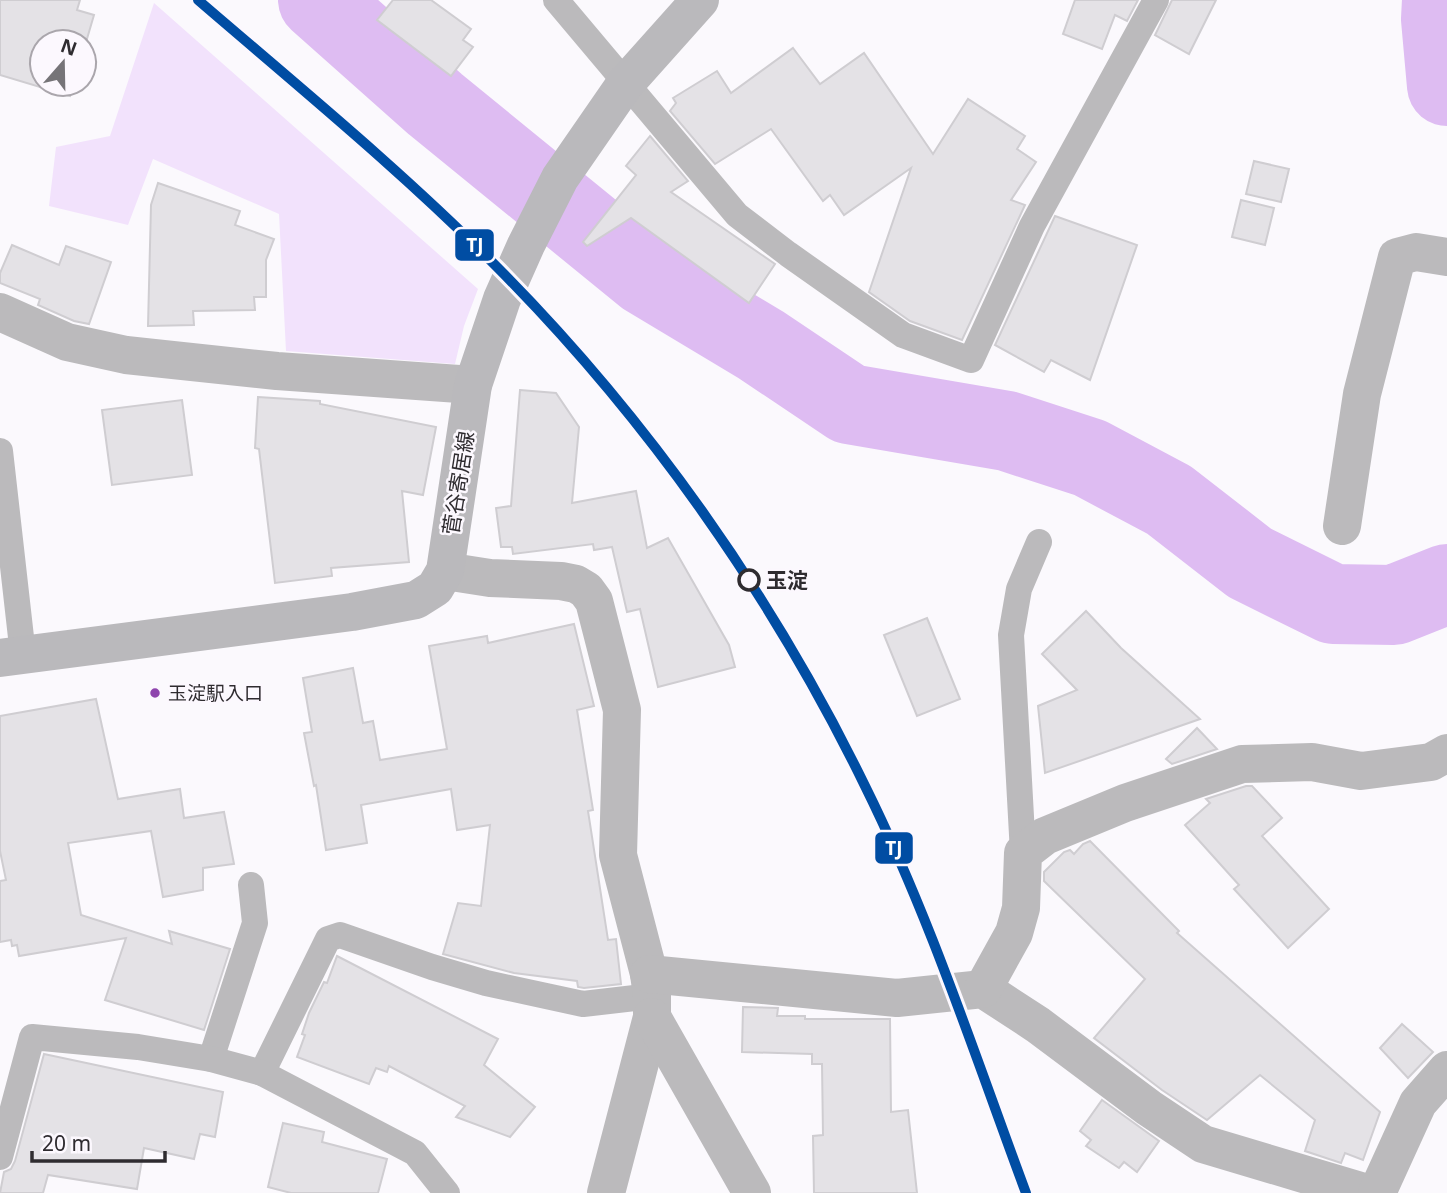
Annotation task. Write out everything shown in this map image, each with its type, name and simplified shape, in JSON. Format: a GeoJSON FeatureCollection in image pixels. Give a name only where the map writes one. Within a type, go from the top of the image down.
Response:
{"type":"FeatureCollection","features":[{"type":"Feature","properties":{"kind":"main road","name":"菅谷寄居線"},"geometry":{"type":"LineString","coordinates":[[445,571],[473,385],[502,299],[526,245],[560,178],[625,84],[700,0]]}},
{"type":"Feature","properties":{"kind":"main road"},"geometry":{"type":"LineString","coordinates":[[11,657],[352,612],[416,600],[435,588],[445,571]]}},
{"type":"Feature","properties":{"kind":"street"},"geometry":{"type":"LineString","coordinates":[[1342,526],[1362,394],[1397,257],[1416,252],[1447,257]]}},
{"type":"Feature","properties":{"kind":"street"},"geometry":{"type":"LineString","coordinates":[[0,312],[67,342],[126,355],[277,371],[473,385]]}},
{"type":"Feature","properties":{"kind":"street"},"geometry":{"type":"LineString","coordinates":[[445,571],[490,578],[576,584],[586,590],[594,601],[622,710],[618,855],[651,996],[752,1193]]}},
{"type":"Feature","properties":{"kind":"street"},"geometry":{"type":"LineString","coordinates":[[984,989],[1014,933],[1021,908],[1023,853],[1045,836],[1125,803],[1242,764],[1312,762],[1361,771],[1431,762],[1447,753]]}},
{"type":"Feature","properties":{"kind":"street"},"geometry":{"type":"LineString","coordinates":[[651,996],[897,998],[984,989],[1203,1144],[1367,1193]]}},
{"type":"Feature","properties":{"kind":"street"},"geometry":{"type":"LineString","coordinates":[[606,1193],[651,996]]}},
{"type":"Feature","properties":{"kind":"street"},"geometry":{"type":"LineString","coordinates":[[1377,1193],[1418,1103],[1447,1070]]}},
{"type":"Feature","properties":{"kind":"lane"},"geometry":{"type":"LineString","coordinates":[[556,0],[737,215],[903,335],[971,360],[1032,226],[1156,0]]}},
{"type":"Feature","properties":{"kind":"lane"},"geometry":{"type":"LineString","coordinates":[[0,451],[11,657]]}},
{"type":"Feature","properties":{"kind":"lane"},"geometry":{"type":"LineString","coordinates":[[1023,853],[1012,635],[1019,589],[1039,542]]}},
{"type":"Feature","properties":{"kind":"lane"},"geometry":{"type":"LineString","coordinates":[[211,1059],[255,923],[251,885]]}},
{"type":"Feature","properties":{"kind":"lane"},"geometry":{"type":"LineString","coordinates":[[262,1073],[328,939],[340,935],[485,983],[583,1004],[651,996]]}},
{"type":"Feature","properties":{"kind":"lane"},"geometry":{"type":"LineString","coordinates":[[0,1157],[33,1037],[138,1047],[211,1059],[262,1073],[415,1153],[447,1193]]}},
{"type":"Feature","properties":{"kind":"shaded area"},"geometry":{"type":"Polygon","coordinates":[[[154,3],[478,289],[464,326],[455,364],[286,351],[279,214],[153,159],[128,225],[49,206],[56,147],[110,136],[154,3]]]}},
{"type":"Feature","properties":{"kind":"building"},"geometry":{"type":"Polygon","coordinates":[[[0,0],[80,0],[77,10],[94,15],[90,28],[28,28],[28,83],[0,75],[0,0]]]}},
{"type":"Feature","properties":{"kind":"building"},"geometry":{"type":"Polygon","coordinates":[[[393,0],[431,0],[471,29],[463,40],[473,47],[451,76],[377,20],[393,0]]]}},
{"type":"Feature","properties":{"kind":"building"},"geometry":{"type":"Polygon","coordinates":[[[1075,0],[1138,0],[1127,21],[1115,15],[1102,49],[1063,34],[1075,0]]]}},
{"type":"Feature","properties":{"kind":"building"},"geometry":{"type":"Polygon","coordinates":[[[1172,0],[1216,0],[1189,54],[1155,35],[1172,0]]]}},
{"type":"Feature","properties":{"kind":"building"},"geometry":{"type":"Polygon","coordinates":[[[793,48],[820,84],[864,53],[933,154],[968,99],[1025,136],[1017,149],[1036,162],[1011,200],[1025,205],[962,340],[910,321],[869,292],[911,168],[844,215],[830,195],[823,201],[771,129],[715,164],[670,111],[676,103],[673,98],[717,71],[731,93],[793,48]]]}},
{"type":"Feature","properties":{"kind":"building"},"geometry":{"type":"Polygon","coordinates":[[[650,136],[688,181],[671,192],[775,264],[749,303],[631,218],[587,246],[583,242],[636,175],[626,166],[650,136]]]}},
{"type":"Feature","properties":{"kind":"building"},"geometry":{"type":"Polygon","coordinates":[[[1254,161],[1289,169],[1281,202],[1246,194],[1254,161]]]}},
{"type":"Feature","properties":{"kind":"building"},"geometry":{"type":"Polygon","coordinates":[[[158,183],[240,211],[235,225],[274,239],[266,260],[266,297],[254,297],[255,310],[193,311],[194,325],[148,326],[151,205],[158,183]]]}},
{"type":"Feature","properties":{"kind":"building"},"geometry":{"type":"Polygon","coordinates":[[[1241,200],[1274,208],[1265,245],[1232,237],[1241,200]]]}},
{"type":"Feature","properties":{"kind":"building"},"geometry":{"type":"Polygon","coordinates":[[[1055,216],[1137,245],[1090,380],[1051,360],[1044,372],[995,345],[1055,216]]]}},
{"type":"Feature","properties":{"kind":"building"},"geometry":{"type":"Polygon","coordinates":[[[12,245],[59,265],[66,246],[111,262],[89,324],[74,321],[38,305],[40,299],[0,283],[0,273],[12,245]]]}},
{"type":"Feature","properties":{"kind":"building"},"geometry":{"type":"Polygon","coordinates":[[[520,390],[556,393],[579,427],[572,503],[636,491],[647,548],[668,538],[729,645],[735,667],[658,687],[640,609],[627,612],[612,547],[594,550],[593,544],[513,554],[512,547],[501,547],[496,508],[511,506],[520,390]]]}},
{"type":"Feature","properties":{"kind":"building"},"geometry":{"type":"Polygon","coordinates":[[[258,397],[320,401],[320,404],[436,427],[423,495],[402,491],[409,562],[331,568],[332,576],[275,583],[259,449],[255,448],[258,397]]]}},
{"type":"Feature","properties":{"kind":"building"},"geometry":{"type":"Polygon","coordinates":[[[182,400],[192,475],[112,485],[102,410],[182,400]]]}},
{"type":"Feature","properties":{"kind":"building"},"geometry":{"type":"Polygon","coordinates":[[[1086,611],[1121,648],[1200,719],[1045,773],[1038,706],[1077,690],[1042,654],[1086,611]]]}},
{"type":"Feature","properties":{"kind":"building"},"geometry":{"type":"Polygon","coordinates":[[[927,618],[960,699],[917,716],[884,635],[927,618]]]}},
{"type":"Feature","properties":{"kind":"building"},"geometry":{"type":"Polygon","coordinates":[[[574,624],[594,706],[577,710],[593,810],[588,811],[608,940],[616,939],[621,984],[584,988],[578,987],[577,981],[514,973],[443,954],[458,903],[481,906],[490,825],[457,830],[451,789],[361,805],[367,843],[326,850],[316,785],[314,786],[304,733],[312,732],[303,678],[353,668],[363,723],[373,721],[380,760],[447,749],[429,646],[487,636],[488,643],[574,624]]]}},
{"type":"Feature","properties":{"kind":"building"},"geometry":{"type":"Polygon","coordinates":[[[96,699],[118,799],[180,789],[184,818],[224,812],[234,864],[203,868],[203,890],[163,897],[151,831],[68,843],[81,915],[172,944],[169,931],[230,949],[204,1030],[105,1000],[126,938],[19,956],[17,945],[12,946],[11,940],[0,942],[0,881],[6,880],[0,851],[0,716],[96,699]]]}},
{"type":"Feature","properties":{"kind":"building"},"geometry":{"type":"Polygon","coordinates":[[[1197,728],[1217,749],[1172,764],[1166,759],[1197,728]]]}},
{"type":"Feature","properties":{"kind":"building"},"geometry":{"type":"Polygon","coordinates":[[[1252,786],[1282,818],[1262,836],[1329,909],[1288,948],[1234,889],[1239,885],[1185,825],[1210,803],[1206,799],[1252,786]]]}},
{"type":"Feature","properties":{"kind":"building"},"geometry":{"type":"Polygon","coordinates":[[[1090,841],[1179,931],[1177,933],[1380,1112],[1363,1160],[1345,1153],[1341,1163],[1305,1151],[1315,1120],[1260,1075],[1207,1120],[1162,1090],[1094,1038],[1145,979],[1044,881],[1044,872],[1064,852],[1070,850],[1074,854],[1090,841]]]}},
{"type":"Feature","properties":{"kind":"building"},"geometry":{"type":"Polygon","coordinates":[[[337,956],[498,1039],[484,1065],[535,1107],[510,1137],[456,1117],[465,1106],[389,1066],[387,1072],[376,1068],[369,1084],[297,1057],[309,1013],[324,982],[327,983],[337,956]]]}},
{"type":"Feature","properties":{"kind":"building"},"geometry":{"type":"Polygon","coordinates":[[[743,1007],[778,1008],[777,1016],[805,1016],[805,1019],[890,1019],[891,1112],[908,1110],[917,1193],[814,1193],[813,1136],[823,1135],[822,1064],[812,1064],[812,1054],[742,1052],[743,1007]]]}},
{"type":"Feature","properties":{"kind":"building"},"geometry":{"type":"Polygon","coordinates":[[[1402,1024],[1433,1052],[1408,1078],[1380,1048],[1402,1024]]]}},
{"type":"Feature","properties":{"kind":"building"},"geometry":{"type":"Polygon","coordinates":[[[44,1054],[223,1092],[215,1137],[200,1134],[194,1159],[144,1148],[137,1189],[48,1175],[43,1193],[0,1193],[4,1172],[11,1169],[15,1161],[44,1054]]]}},
{"type":"Feature","properties":{"kind":"building"},"geometry":{"type":"Polygon","coordinates":[[[1102,1100],[1159,1141],[1137,1172],[1124,1162],[1119,1168],[1086,1146],[1091,1140],[1080,1131],[1102,1100]]]}},
{"type":"Feature","properties":{"kind":"building"},"geometry":{"type":"Polygon","coordinates":[[[283,1123],[324,1132],[322,1142],[387,1159],[378,1193],[291,1193],[268,1187],[283,1123]]]}},
{"type":"Feature","properties":{"kind":"waterway"},"geometry":{"type":"LineString","coordinates":[[318,0],[435,104],[646,276],[761,345],[849,404],[1007,431],[1090,458],[1169,500],[1250,563],[1333,604],[1394,605],[1447,584]]}},
{"type":"Feature","properties":{"kind":"waterway"},"geometry":{"type":"LineString","coordinates":[[1442,0],[1441,19],[1447,86]]}},
{"type":"Feature","properties":{"kind":"transit line","name":"TJ"},"geometry":{"type":"LineString","coordinates":[[198,0],[388,164],[497,267],[605,385],[655,447],[702,512],[789,646],[829,715],[865,786],[931,936],[1026,1193]]}},
{"type":"Feature","properties":{"kind":"place","name":"玉淀"},"geometry":{"type":"Point","coordinates":[749,580]}},
{"type":"Feature","properties":{"kind":"place","name":"玉淀駅入口"},"geometry":{"type":"Point","coordinates":[155,693]}}]}
